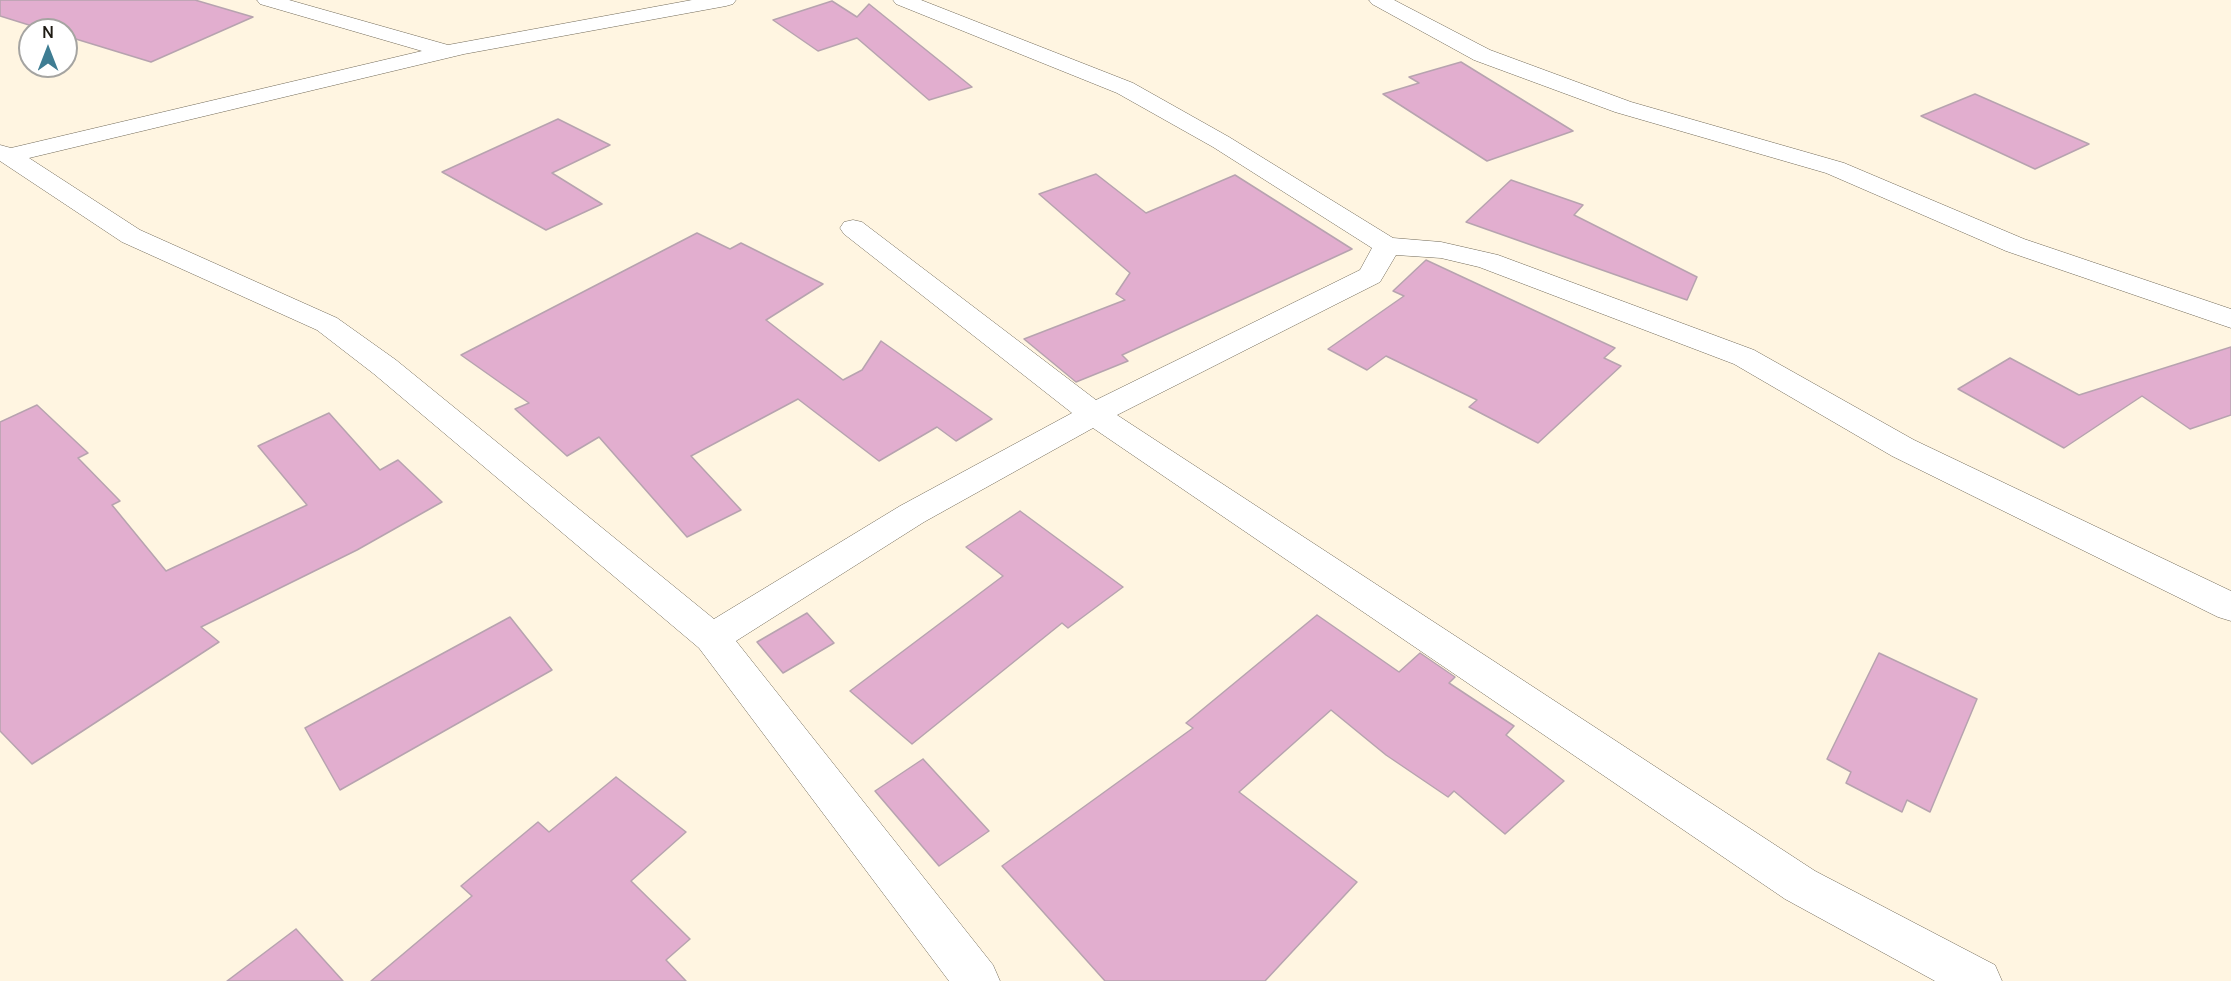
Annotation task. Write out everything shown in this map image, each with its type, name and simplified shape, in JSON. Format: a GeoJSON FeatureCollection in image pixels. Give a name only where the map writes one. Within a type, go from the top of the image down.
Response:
{"type":"FeatureCollection","features":[{"type":"Feature","properties":{"kind":"street"},"geometry":{"type":"LineString","coordinates":[[267,0],[394,35],[444,52],[726,0]]}},
{"type":"Feature","properties":{"kind":"street"},"geometry":{"type":"LineString","coordinates":[[903,0],[1125,88],[1221,142],[1387,246],[1441,250],[1488,261],[1744,357],[1903,448],[2231,607]]}},
{"type":"Feature","properties":{"kind":"street"},"geometry":{"type":"LineString","coordinates":[[1379,0],[1482,55],[1623,107],[1835,168],[2015,245],[2231,319]]}},
{"type":"Feature","properties":{"kind":"street"},"geometry":{"type":"LineString","coordinates":[[5,154],[464,48]]}},
{"type":"Feature","properties":{"kind":"street"},"geometry":{"type":"LineString","coordinates":[[5,154],[131,236],[327,324],[385,367],[712,638],[977,981]]}},
{"type":"Feature","properties":{"kind":"street"},"geometry":{"type":"LineString","coordinates":[[853,228],[1094,414],[1800,885],[1979,981]]}},
{"type":"Feature","properties":{"kind":"street"},"geometry":{"type":"LineString","coordinates":[[712,638],[912,514],[1094,414],[1370,276],[1382,259],[1387,246]]}},
{"type":"Feature","properties":{"kind":"building"},"geometry":{"type":"Polygon","coordinates":[[[0,0],[195,0],[253,17],[151,62],[78,40],[78,18],[18,18],[18,22],[0,16],[0,0]]]}},
{"type":"Feature","properties":{"kind":"building"},"geometry":{"type":"Polygon","coordinates":[[[832,1],[857,17],[869,4],[972,87],[929,100],[857,38],[818,51],[773,20],[832,1]]]}},
{"type":"Feature","properties":{"kind":"building"},"geometry":{"type":"Polygon","coordinates":[[[1461,62],[1573,131],[1487,161],[1383,94],[1419,83],[1409,77],[1461,62]]]}},
{"type":"Feature","properties":{"kind":"building"},"geometry":{"type":"Polygon","coordinates":[[[1975,94],[2089,144],[2035,169],[1921,116],[1975,94]]]}},
{"type":"Feature","properties":{"kind":"building"},"geometry":{"type":"Polygon","coordinates":[[[558,119],[610,145],[552,173],[602,204],[546,230],[442,172],[558,119]]]}},
{"type":"Feature","properties":{"kind":"building"},"geometry":{"type":"Polygon","coordinates":[[[1096,174],[1146,213],[1235,175],[1352,249],[1122,355],[1128,361],[1076,382],[1024,339],[1125,300],[1116,294],[1130,273],[1039,194],[1096,174]]]}},
{"type":"Feature","properties":{"kind":"building"},"geometry":{"type":"Polygon","coordinates":[[[1511,180],[1583,205],[1574,215],[1697,277],[1687,300],[1466,222],[1511,180]]]}},
{"type":"Feature","properties":{"kind":"building"},"geometry":{"type":"Polygon","coordinates":[[[697,233],[730,249],[741,243],[823,284],[766,320],[843,380],[862,370],[881,341],[992,419],[956,441],[937,427],[879,461],[798,399],[691,456],[741,510],[687,537],[599,437],[567,456],[515,409],[529,403],[461,355],[697,233]]]}},
{"type":"Feature","properties":{"kind":"building"},"geometry":{"type":"Polygon","coordinates":[[[1426,260],[1615,348],[1604,358],[1621,366],[1538,443],[1469,407],[1477,400],[1386,356],[1367,370],[1328,349],[1404,296],[1393,291],[1426,260]]]}},
{"type":"Feature","properties":{"kind":"building"},"geometry":{"type":"Polygon","coordinates":[[[2231,347],[2231,415],[2190,429],[2142,396],[2064,448],[1958,389],[2010,358],[2079,395],[2231,347]]]}},
{"type":"Feature","properties":{"kind":"building"},"geometry":{"type":"Polygon","coordinates":[[[37,405],[88,453],[78,458],[120,501],[112,505],[166,571],[307,505],[258,446],[329,413],[380,470],[398,460],[442,502],[357,550],[201,627],[219,642],[32,764],[0,731],[0,422],[37,405]]]}},
{"type":"Feature","properties":{"kind":"building"},"geometry":{"type":"Polygon","coordinates":[[[1020,511],[1123,587],[1068,628],[1062,623],[912,744],[850,691],[1003,576],[966,547],[1020,511]]]}},
{"type":"Feature","properties":{"kind":"building"},"geometry":{"type":"Polygon","coordinates":[[[807,613],[834,643],[783,673],[757,642],[807,613]]]}},
{"type":"Feature","properties":{"kind":"building"},"geometry":{"type":"Polygon","coordinates":[[[1317,615],[1399,672],[1420,653],[1455,677],[1449,683],[1514,726],[1506,735],[1564,781],[1505,834],[1454,791],[1448,797],[1386,755],[1331,710],[1239,792],[1357,882],[1265,981],[1105,981],[1002,866],[1193,728],[1186,723],[1317,615]]]}},
{"type":"Feature","properties":{"kind":"building"},"geometry":{"type":"Polygon","coordinates":[[[510,617],[552,670],[340,790],[305,728],[510,617]]]}},
{"type":"Feature","properties":{"kind":"building"},"geometry":{"type":"Polygon","coordinates":[[[1879,653],[1977,699],[1930,812],[1907,800],[1902,812],[1846,783],[1851,772],[1827,759],[1879,653]]]}},
{"type":"Feature","properties":{"kind":"building"},"geometry":{"type":"Polygon","coordinates":[[[923,759],[989,831],[939,866],[875,791],[923,759]]]}},
{"type":"Feature","properties":{"kind":"building"},"geometry":{"type":"Polygon","coordinates":[[[616,777],[686,832],[631,881],[690,939],[666,960],[686,981],[371,981],[472,896],[461,886],[538,822],[549,832],[616,777]]]}},
{"type":"Feature","properties":{"kind":"building"},"geometry":{"type":"Polygon","coordinates":[[[296,929],[343,981],[227,981],[296,929]]]}}]}
